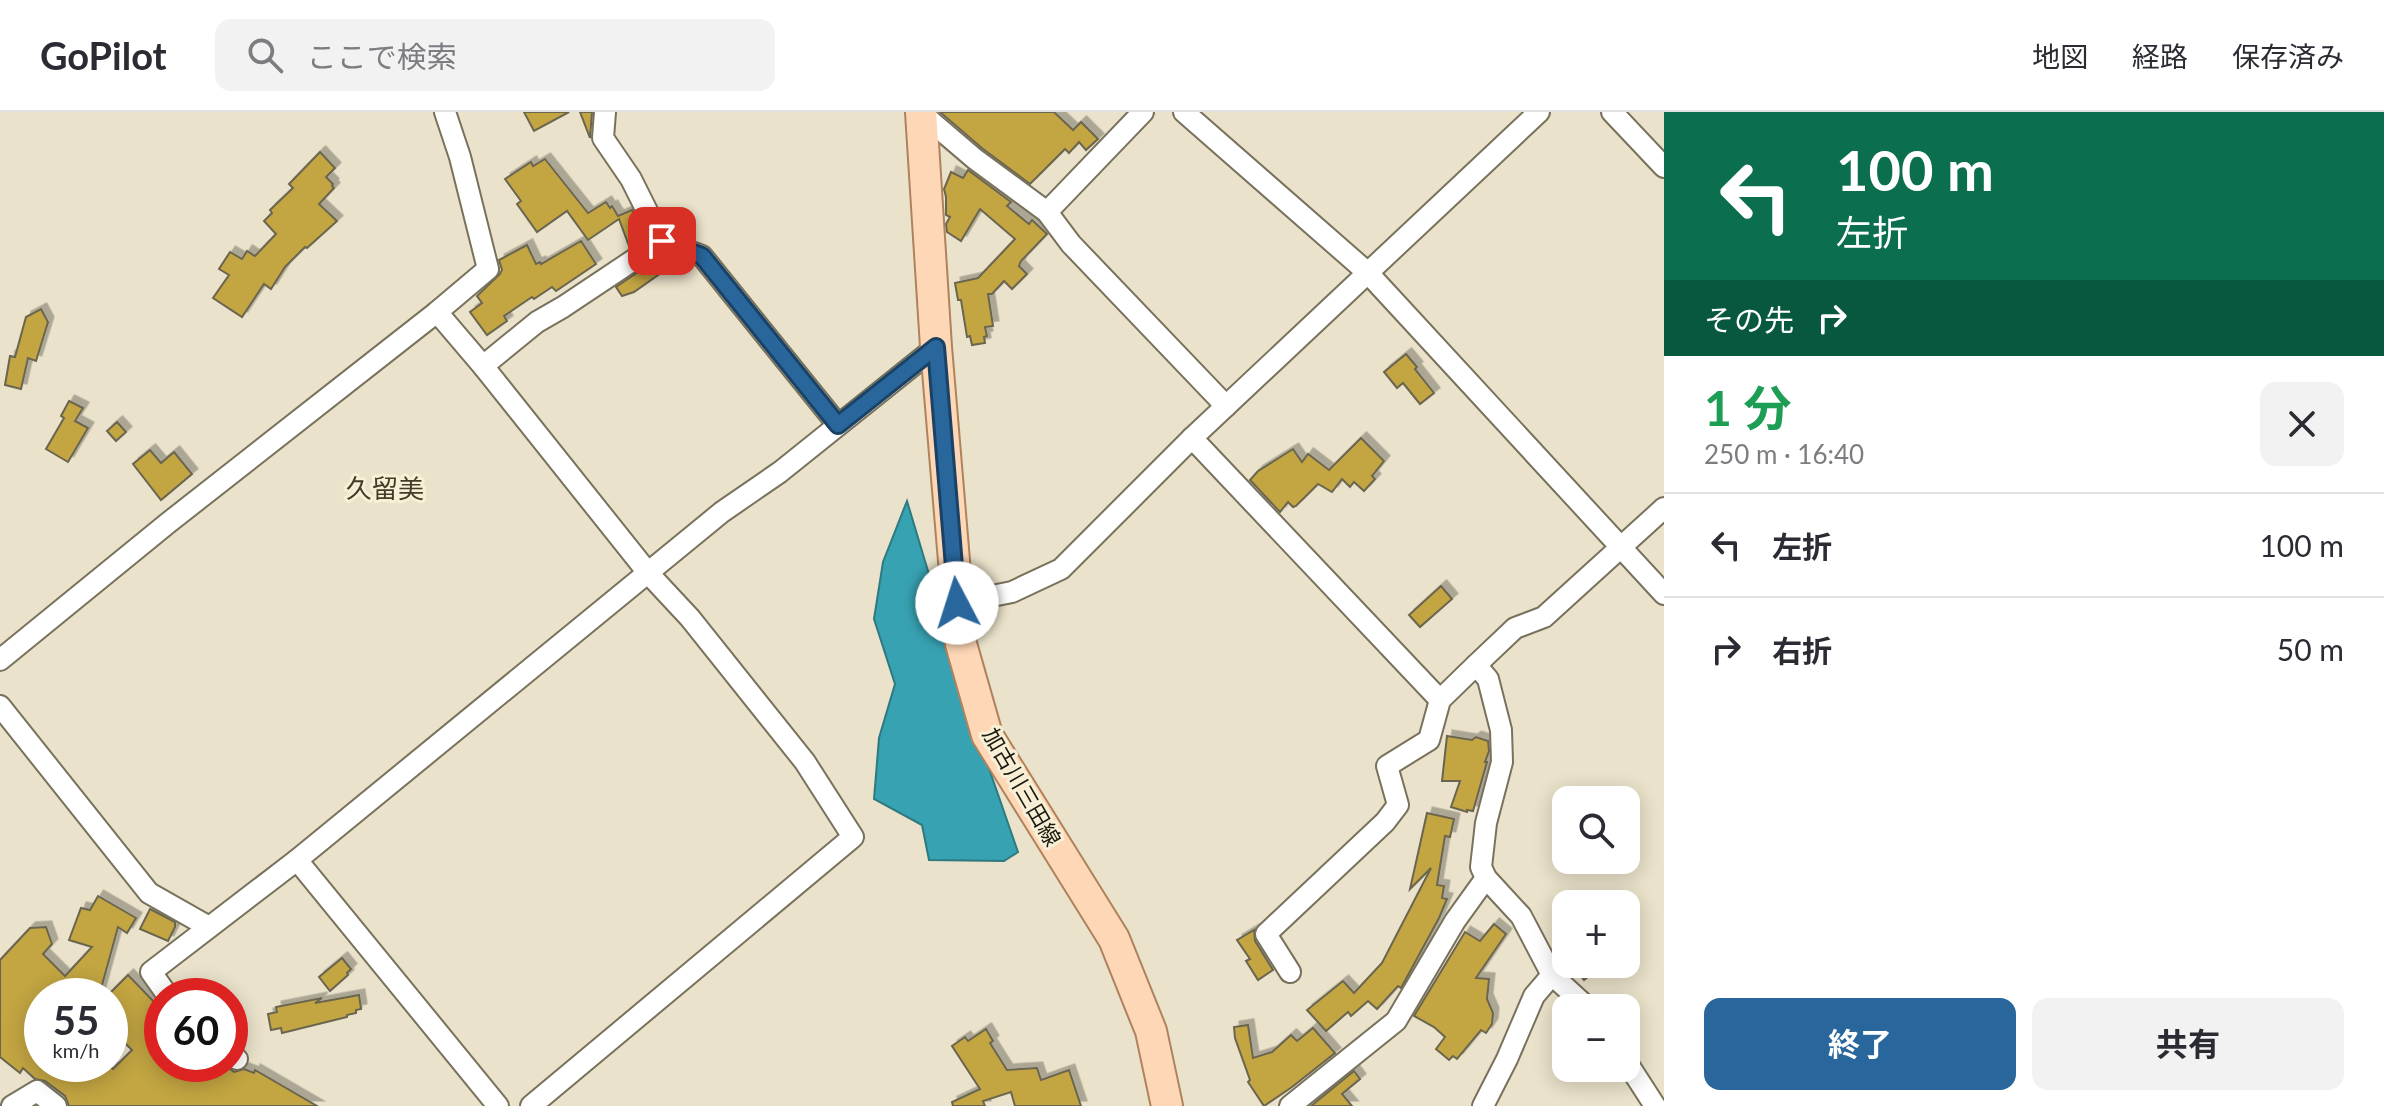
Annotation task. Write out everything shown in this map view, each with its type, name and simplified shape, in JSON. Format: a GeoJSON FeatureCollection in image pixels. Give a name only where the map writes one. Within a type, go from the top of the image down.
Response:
{"type":"FeatureCollection","features":[{"type":"Feature","properties":{"kind":"main road","name":"加古川三田線"},"geometry":{"type":"LineString","coordinates":[[921,112],[936,347],[961,644],[987,735],[1114,939],[1151,1031],[1167,1106]]}},
{"type":"Feature","properties":{"kind":"street"},"geometry":{"type":"LineString","coordinates":[[0,660],[488,269],[460,157],[445,112]]}},
{"type":"Feature","properties":{"kind":"street"},"geometry":{"type":"LineString","coordinates":[[605,112],[603,138],[631,179],[662,241],[702,256],[838,425]]}},
{"type":"Feature","properties":{"kind":"street"},"geometry":{"type":"LineString","coordinates":[[921,112],[975,159],[1047,212],[1071,244],[1226,406]]}},
{"type":"Feature","properties":{"kind":"street"},"geometry":{"type":"LineString","coordinates":[[1047,212],[1143,112]]}},
{"type":"Feature","properties":{"kind":"street"},"geometry":{"type":"LineString","coordinates":[[1184,112],[1368,273],[1664,594]]}},
{"type":"Feature","properties":{"kind":"street"},"geometry":{"type":"LineString","coordinates":[[957,603],[1012,592],[1061,569],[1192,438],[1539,112]]}},
{"type":"Feature","properties":{"kind":"street"},"geometry":{"type":"LineString","coordinates":[[1612,112],[1664,167]]}},
{"type":"Feature","properties":{"kind":"street"},"geometry":{"type":"LineString","coordinates":[[483,366],[537,322],[662,241]]}},
{"type":"Feature","properties":{"kind":"street"},"geometry":{"type":"LineString","coordinates":[[437,312],[805,762],[853,837],[531,1106]]}},
{"type":"Feature","properties":{"kind":"street"},"geometry":{"type":"LineString","coordinates":[[155,978],[151,972],[297,860],[722,512],[780,472],[936,347]]}},
{"type":"Feature","properties":{"kind":"street"},"geometry":{"type":"LineString","coordinates":[[1192,438],[1440,700]]}},
{"type":"Feature","properties":{"kind":"street"},"geometry":{"type":"LineString","coordinates":[[1290,972],[1266,934],[1392,814],[1398,805],[1387,766],[1429,740],[1440,700],[1515,628],[1544,617],[1664,508]]}},
{"type":"Feature","properties":{"kind":"street"},"geometry":{"type":"LineString","coordinates":[[1476,665],[1488,679],[1501,730],[1502,762],[1486,823],[1481,867],[1486,878],[1521,916],[1552,975],[1534,996],[1483,1106]]}},
{"type":"Feature","properties":{"kind":"street"},"geometry":{"type":"LineString","coordinates":[[0,706],[149,893],[209,927]]}},
{"type":"Feature","properties":{"kind":"street"},"geometry":{"type":"LineString","coordinates":[[297,860],[498,1106]]}},
{"type":"Feature","properties":{"kind":"street"},"geometry":{"type":"LineString","coordinates":[[1290,1106],[1396,1021],[1455,921],[1486,878]]}},
{"type":"Feature","properties":{"kind":"street"},"geometry":{"type":"LineString","coordinates":[[1555,978],[1573,994]]}},
{"type":"Feature","properties":{"kind":"street"},"geometry":{"type":"LineString","coordinates":[[1640,1082],[1655,1106]]}},
{"type":"Feature","properties":{"kind":"street"},"geometry":{"type":"LineString","coordinates":[[12,1106],[37,1091],[56,1106]]}},
{"type":"Feature","properties":{"kind":"water"},"geometry":{"type":"Polygon","coordinates":[[[907,501],[976,731],[1018,852],[1004,861],[929,860],[922,825],[874,799],[879,738],[895,684],[874,619],[883,562],[907,501]]]}},
{"type":"Feature","properties":{"kind":"building"},"geometry":{"type":"Polygon","coordinates":[[[524,112],[569,112],[534,131],[524,112]]]}},
{"type":"Feature","properties":{"kind":"building"},"geometry":{"type":"Polygon","coordinates":[[[580,112],[592,112],[590,138],[580,112]]]}},
{"type":"Feature","properties":{"kind":"building"},"geometry":{"type":"Polygon","coordinates":[[[940,112],[1054,112],[1073,130],[1081,122],[1098,139],[1086,150],[1079,142],[1069,153],[1065,149],[1030,184],[940,112]]]}},
{"type":"Feature","properties":{"kind":"building"},"geometry":{"type":"Polygon","coordinates":[[[320,152],[335,168],[326,177],[334,188],[319,204],[337,221],[285,267],[271,289],[264,284],[242,317],[213,298],[229,275],[219,269],[230,252],[242,259],[247,251],[255,256],[276,234],[264,221],[272,213],[270,210],[293,188],[289,184],[320,152]]]}},
{"type":"Feature","properties":{"kind":"building"},"geometry":{"type":"Polygon","coordinates":[[[545,159],[588,213],[606,202],[618,216],[632,210],[645,237],[629,246],[619,219],[588,240],[567,211],[537,232],[517,204],[521,201],[505,179],[531,162],[533,166],[545,159]]]}},
{"type":"Feature","properties":{"kind":"building"},"geometry":{"type":"Polygon","coordinates":[[[968,170],[1011,202],[1007,206],[1029,224],[1032,220],[1047,234],[1021,261],[1019,266],[1027,274],[1012,289],[1004,281],[992,294],[988,294],[993,326],[985,327],[985,343],[972,345],[970,336],[967,337],[955,283],[978,278],[1015,239],[980,209],[961,241],[947,232],[946,224],[950,217],[946,215],[944,189],[951,172],[963,178],[968,170]]]}},
{"type":"Feature","properties":{"kind":"building"},"geometry":{"type":"Polygon","coordinates":[[[581,241],[596,264],[556,291],[552,287],[534,299],[532,297],[504,316],[507,321],[487,335],[470,312],[482,303],[477,296],[500,274],[499,260],[527,245],[536,264],[541,264],[581,241]]]}},
{"type":"Feature","properties":{"kind":"building"},"geometry":{"type":"Polygon","coordinates":[[[653,262],[661,273],[634,292],[622,296],[616,287],[653,262]]]}},
{"type":"Feature","properties":{"kind":"building"},"geometry":{"type":"Polygon","coordinates":[[[41,309],[48,322],[36,361],[28,358],[21,389],[5,385],[10,356],[15,357],[26,317],[41,309]]]}},
{"type":"Feature","properties":{"kind":"building"},"geometry":{"type":"Polygon","coordinates":[[[1406,354],[1434,393],[1420,404],[1403,383],[1397,388],[1384,372],[1406,354]]]}},
{"type":"Feature","properties":{"kind":"building"},"geometry":{"type":"Polygon","coordinates":[[[69,401],[83,408],[75,421],[88,428],[68,462],[46,449],[64,418],[61,416],[69,401]]]}},
{"type":"Feature","properties":{"kind":"building"},"geometry":{"type":"Polygon","coordinates":[[[117,422],[126,432],[116,441],[107,431],[117,422]]]}},
{"type":"Feature","properties":{"kind":"building"},"geometry":{"type":"Polygon","coordinates":[[[1361,438],[1384,461],[1372,476],[1375,479],[1364,491],[1354,482],[1350,487],[1342,479],[1332,492],[1318,484],[1296,506],[1288,502],[1280,512],[1250,480],[1258,471],[1293,449],[1302,462],[1308,454],[1329,470],[1361,438]]]}},
{"type":"Feature","properties":{"kind":"building"},"geometry":{"type":"Polygon","coordinates":[[[150,450],[161,463],[174,452],[192,474],[161,500],[133,464],[150,450]]]}},
{"type":"Feature","properties":{"kind":"building"},"geometry":{"type":"Polygon","coordinates":[[[1441,586],[1452,599],[1420,627],[1409,615],[1441,586]]]}},
{"type":"Feature","properties":{"kind":"building"},"geometry":{"type":"Polygon","coordinates":[[[1447,736],[1472,740],[1476,737],[1488,741],[1487,762],[1473,811],[1451,807],[1460,781],[1442,781],[1447,736]]]}},
{"type":"Feature","properties":{"kind":"building"},"geometry":{"type":"Polygon","coordinates":[[[1427,813],[1454,819],[1450,837],[1445,836],[1437,885],[1444,886],[1442,898],[1447,899],[1439,918],[1401,988],[1398,986],[1377,1009],[1368,1001],[1351,1016],[1348,1012],[1326,1031],[1307,1010],[1343,981],[1354,993],[1382,963],[1431,868],[1410,889],[1427,813]]]}},
{"type":"Feature","properties":{"kind":"building"},"geometry":{"type":"Polygon","coordinates":[[[98,896],[136,918],[127,933],[118,927],[104,978],[24,978],[24,1069],[20,1073],[0,1057],[0,960],[30,928],[46,927],[52,944],[43,954],[65,976],[92,947],[69,940],[81,908],[90,910],[98,896]]]}},
{"type":"Feature","properties":{"kind":"building"},"geometry":{"type":"Polygon","coordinates":[[[150,909],[175,922],[168,941],[140,929],[150,909]]]}},
{"type":"Feature","properties":{"kind":"building"},"geometry":{"type":"Polygon","coordinates":[[[1494,924],[1506,934],[1476,978],[1489,979],[1487,999],[1493,1013],[1492,1024],[1486,1033],[1481,1030],[1457,1059],[1453,1056],[1449,1060],[1436,1049],[1445,1037],[1414,1016],[1465,932],[1480,941],[1494,924]]]}},
{"type":"Feature","properties":{"kind":"building"},"geometry":{"type":"Polygon","coordinates":[[[1254,930],[1255,941],[1273,970],[1258,980],[1246,961],[1250,959],[1237,940],[1254,930]]]}},
{"type":"Feature","properties":{"kind":"building"},"geometry":{"type":"Polygon","coordinates":[[[342,958],[351,969],[330,991],[319,977],[342,958]]]}},
{"type":"Feature","properties":{"kind":"building"},"geometry":{"type":"Polygon","coordinates":[[[128,975],[144,992],[144,1082],[248,1082],[248,1071],[254,1073],[255,1070],[317,1106],[69,1106],[65,1096],[46,1082],[128,1082],[128,1054],[132,1050],[128,1046],[128,978],[125,978],[128,975]]]}},
{"type":"Feature","properties":{"kind":"building"},"geometry":{"type":"Polygon","coordinates":[[[359,995],[361,1009],[347,1017],[282,1033],[281,1028],[271,1030],[268,1014],[277,1012],[276,1007],[359,995]]]}},
{"type":"Feature","properties":{"kind":"building"},"geometry":{"type":"Polygon","coordinates":[[[1248,1025],[1253,1058],[1272,1052],[1291,1035],[1297,1041],[1313,1028],[1335,1053],[1264,1106],[1248,1082],[1250,1080],[1235,1038],[1234,1027],[1248,1025]]]}},
{"type":"Feature","properties":{"kind":"building"},"geometry":{"type":"Polygon","coordinates":[[[986,1029],[993,1041],[990,1043],[1007,1070],[1037,1068],[1041,1080],[1069,1070],[1081,1106],[1015,1106],[1011,1092],[983,1101],[985,1106],[953,1106],[952,1102],[980,1089],[952,1046],[965,1037],[968,1041],[986,1029]]]}},
{"type":"Feature","properties":{"kind":"building"},"geometry":{"type":"Polygon","coordinates":[[[1354,1071],[1360,1079],[1342,1094],[1352,1106],[1311,1106],[1354,1071]]]}},
{"type":"Feature","properties":{"kind":"district","name":"久留美"},"geometry":{"type":"Point","coordinates":[385,489]}},
{"type":"Feature","properties":{"kind":"route"},"geometry":{"type":"LineString","coordinates":[[662,241],[702,256],[838,425],[936,347],[957,603]]}}]}
